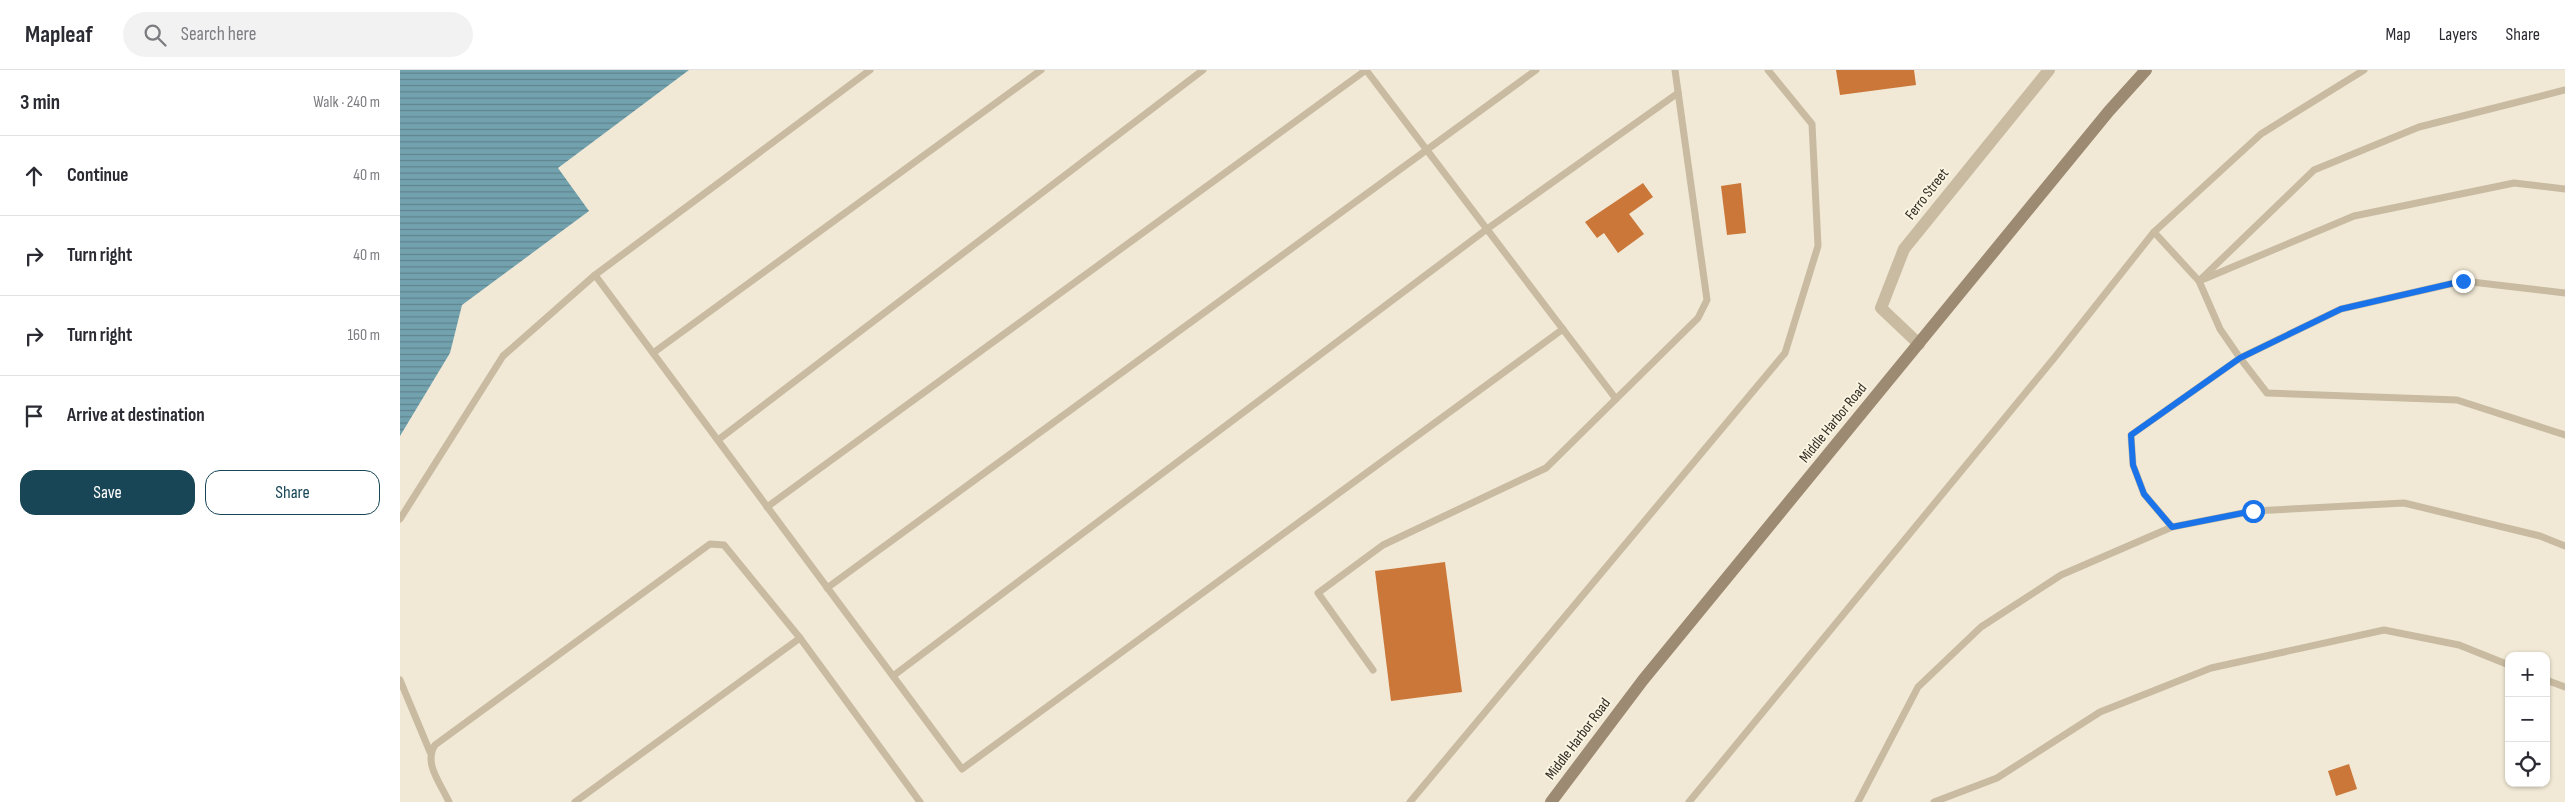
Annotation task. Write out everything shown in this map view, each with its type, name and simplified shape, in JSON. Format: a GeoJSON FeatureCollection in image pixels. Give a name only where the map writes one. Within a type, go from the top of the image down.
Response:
{"type":"FeatureCollection","features":[{"type":"Feature","properties":{"kind":"main road","name":"Middle Harbor Road"},"geometry":{"type":"LineString","coordinates":[[1551,802],[1643,680],[2109,111],[2146,70]]}},
{"type":"Feature","properties":{"kind":"street","name":"Ferro Street"},"geometry":{"type":"LineString","coordinates":[[1919,344],[1881,308],[1904,249],[2049,70]]}},
{"type":"Feature","properties":{"kind":"lane"},"geometry":{"type":"LineString","coordinates":[[400,519],[503,356],[595,275],[870,70]]}},
{"type":"Feature","properties":{"kind":"lane"},"geometry":{"type":"LineString","coordinates":[[653,353],[1041,70]]}},
{"type":"Feature","properties":{"kind":"lane"},"geometry":{"type":"LineString","coordinates":[[718,440],[1203,70]]}},
{"type":"Feature","properties":{"kind":"lane"},"geometry":{"type":"LineString","coordinates":[[767,507],[1366,70],[1616,398]]}},
{"type":"Feature","properties":{"kind":"lane"},"geometry":{"type":"LineString","coordinates":[[828,588],[1536,70]]}},
{"type":"Feature","properties":{"kind":"lane"},"geometry":{"type":"LineString","coordinates":[[1373,670],[1318,593],[1384,545],[1546,468],[1698,318],[1707,300],[1675,70]]}},
{"type":"Feature","properties":{"kind":"lane"},"geometry":{"type":"LineString","coordinates":[[1410,802],[1785,353],[1818,246],[1812,124],[1768,70]]}},
{"type":"Feature","properties":{"kind":"lane"},"geometry":{"type":"LineString","coordinates":[[1689,802],[2060,351],[2154,232],[2261,134],[2364,70]]}},
{"type":"Feature","properties":{"kind":"lane"},"geometry":{"type":"LineString","coordinates":[[2199,281],[2314,170],[2419,127],[2565,90]]}},
{"type":"Feature","properties":{"kind":"lane"},"geometry":{"type":"LineString","coordinates":[[893,676],[1487,229],[1678,93]]}},
{"type":"Feature","properties":{"kind":"lane"},"geometry":{"type":"LineString","coordinates":[[2199,281],[2354,216],[2514,183],[2565,188]]}},
{"type":"Feature","properties":{"kind":"lane"},"geometry":{"type":"LineString","coordinates":[[2154,232],[2199,281],[2220,329],[2267,393],[2458,400],[2565,435]]}},
{"type":"Feature","properties":{"kind":"lane"},"geometry":{"type":"LineString","coordinates":[[595,275],[962,769],[1563,329]]}},
{"type":"Feature","properties":{"kind":"lane"},"geometry":{"type":"LineString","coordinates":[[2172,527],[2144,494],[2133,465],[2131,435],[2240,358],[2341,309],[2463,281],[2565,293]]}},
{"type":"Feature","properties":{"kind":"lane"},"geometry":{"type":"LineString","coordinates":[[1858,802],[1918,687],[1981,627],[2061,575],[2172,527],[2253,511],[2404,503],[2540,536],[2565,546]]}},
{"type":"Feature","properties":{"kind":"lane"},"geometry":{"type":"LineString","coordinates":[[430,752],[434,744],[710,544],[724,545],[800,638],[920,802]]}},
{"type":"Feature","properties":{"kind":"lane"},"geometry":{"type":"LineString","coordinates":[[1934,802],[1997,778],[2100,712],[2211,668],[2384,630],[2459,644],[2505,663]]}},
{"type":"Feature","properties":{"kind":"lane"},"geometry":{"type":"LineString","coordinates":[[574,802],[800,638]]}},
{"type":"Feature","properties":{"kind":"lane"},"geometry":{"type":"LineString","coordinates":[[400,680],[430,752],[430,764],[449,802]]}},
{"type":"Feature","properties":{"kind":"lane"},"geometry":{"type":"LineString","coordinates":[[2550,681],[2565,687]]}},
{"type":"Feature","properties":{"kind":"water"},"geometry":{"type":"Polygon","coordinates":[[[400,70],[689,70],[558,168],[589,211],[462,305],[450,353],[400,436],[400,70]]]}},
{"type":"Feature","properties":{"kind":"building"},"geometry":{"type":"Polygon","coordinates":[[[1836,70],[1914,70],[1916,85],[1840,95],[1836,70]]]}},
{"type":"Feature","properties":{"kind":"building"},"geometry":{"type":"Polygon","coordinates":[[[1643,183],[1653,197],[1629,214],[1644,234],[1618,253],[1604,233],[1597,238],[1585,222],[1643,183]]]}},
{"type":"Feature","properties":{"kind":"building"},"geometry":{"type":"Polygon","coordinates":[[[1741,183],[1746,233],[1727,235],[1721,186],[1741,183]]]}},
{"type":"Feature","properties":{"kind":"building"},"geometry":{"type":"Polygon","coordinates":[[[1445,562],[1462,692],[1391,701],[1375,571],[1445,562]]]}},
{"type":"Feature","properties":{"kind":"building"},"geometry":{"type":"Polygon","coordinates":[[[2349,764],[2357,789],[2336,796],[2328,771],[2349,764]]]}},
{"type":"Feature","properties":{"kind":"route"},"geometry":{"type":"LineString","coordinates":[[2253,511],[2172,527],[2144,494],[2133,465],[2131,435],[2240,358],[2341,309],[2463,281]]}}]}
